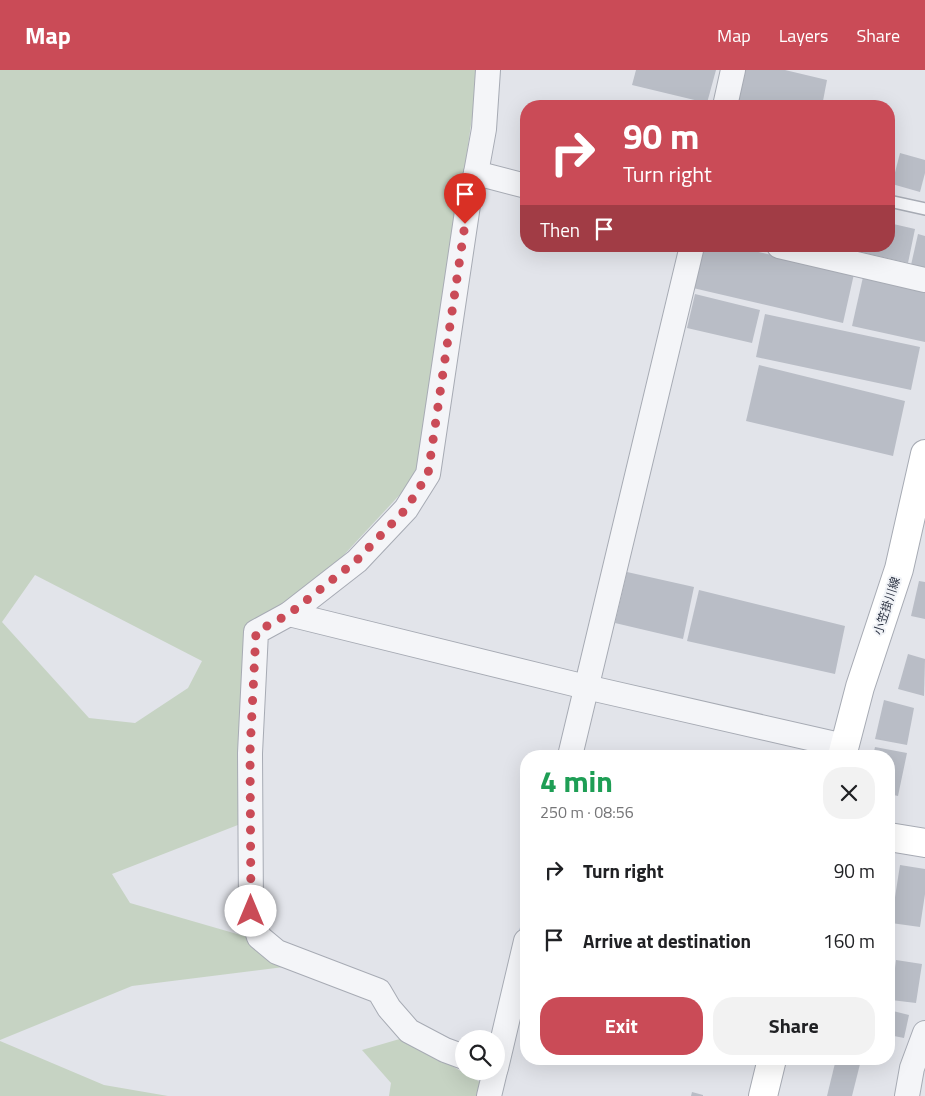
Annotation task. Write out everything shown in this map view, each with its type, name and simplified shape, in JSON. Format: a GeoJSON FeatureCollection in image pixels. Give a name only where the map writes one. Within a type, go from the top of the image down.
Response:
{"type":"FeatureCollection","features":[{"type":"Feature","properties":{"kind":"main road","name":"小笠掛川線"},"geometry":{"type":"LineString","coordinates":[[843,750],[860,687],[900,569],[925,454]]}},
{"type":"Feature","properties":{"kind":"main road"},"geometry":{"type":"LineString","coordinates":[[895,838],[925,843]]}},
{"type":"Feature","properties":{"kind":"main road"},"geometry":{"type":"LineString","coordinates":[[763,1096],[771,1065]]}},
{"type":"Feature","properties":{"kind":"street"},"geometry":{"type":"LineString","coordinates":[[455,1054],[409,1031],[389,1008],[379,992],[278,952],[259,937],[251,911],[250,752],[256,632],[289,614],[356,561],[406,509],[428,474],[468,205],[484,129],[488,70]]}},
{"type":"Feature","properties":{"kind":"street"},"geometry":{"type":"LineString","coordinates":[[726,100],[733,70]]}},
{"type":"Feature","properties":{"kind":"street"},"geometry":{"type":"LineString","coordinates":[[476,173],[520,184]]}},
{"type":"Feature","properties":{"kind":"street"},"geometry":{"type":"LineString","coordinates":[[571,750],[578,684],[690,252]]}},
{"type":"Feature","properties":{"kind":"street"},"geometry":{"type":"LineString","coordinates":[[805,252],[925,280]]}},
{"type":"Feature","properties":{"kind":"street"},"geometry":{"type":"LineString","coordinates":[[289,614],[839,750]]}},
{"type":"Feature","properties":{"kind":"street"},"geometry":{"type":"LineString","coordinates":[[505,1031],[520,967]]}},
{"type":"Feature","properties":{"kind":"street"},"geometry":{"type":"LineString","coordinates":[[907,1096],[912,1068],[925,1032]]}},
{"type":"Feature","properties":{"kind":"street"},"geometry":{"type":"LineString","coordinates":[[489,1096],[493,1080]]}},
{"type":"Feature","properties":{"kind":"lane"},"geometry":{"type":"LineString","coordinates":[[895,202],[925,209]]}},
{"type":"Feature","properties":{"kind":"green space"},"geometry":{"type":"Polygon","coordinates":[[[0,70],[479,70],[420,473],[289,614],[246,630],[243,823],[112,874],[130,903],[265,942],[308,964],[132,986],[0,1040],[0,70]],[[35,575],[2,622],[89,718],[135,723],[188,688],[202,661],[35,575]]]}},
{"type":"Feature","properties":{"kind":"green space"},"geometry":{"type":"Polygon","coordinates":[[[403,1038],[455,1068],[455,1080],[476,1080],[480,1082],[476,1096],[389,1096],[391,1083],[362,1050],[403,1038]]]}},
{"type":"Feature","properties":{"kind":"green space"},"geometry":{"type":"Polygon","coordinates":[[[0,1041],[104,1085],[168,1096],[0,1096],[0,1041]]]}},
{"type":"Feature","properties":{"kind":"building"},"geometry":{"type":"Polygon","coordinates":[[[636,70],[716,70],[708,100],[694,100],[632,85],[636,70]]]}},
{"type":"Feature","properties":{"kind":"building"},"geometry":{"type":"Polygon","coordinates":[[[745,70],[785,70],[827,80],[823,100],[738,100],[745,70]]]}},
{"type":"Feature","properties":{"kind":"building"},"geometry":{"type":"Polygon","coordinates":[[[900,153],[925,160],[925,173],[920,192],[895,185],[895,172],[900,153]]]}},
{"type":"Feature","properties":{"kind":"building"},"geometry":{"type":"Polygon","coordinates":[[[895,224],[915,229],[908,263],[861,252],[895,252],[895,224]]]}},
{"type":"Feature","properties":{"kind":"building"},"geometry":{"type":"Polygon","coordinates":[[[918,234],[925,236],[925,268],[911,265],[918,234]]]}},
{"type":"Feature","properties":{"kind":"building"},"geometry":{"type":"Polygon","coordinates":[[[702,252],[759,252],[854,274],[843,323],[693,288],[702,252]]]}},
{"type":"Feature","properties":{"kind":"building"},"geometry":{"type":"Polygon","coordinates":[[[863,277],[925,291],[925,342],[852,326],[863,277]]]}},
{"type":"Feature","properties":{"kind":"building"},"geometry":{"type":"Polygon","coordinates":[[[695,294],[760,310],[752,343],[687,328],[695,294]]]}},
{"type":"Feature","properties":{"kind":"building"},"geometry":{"type":"Polygon","coordinates":[[[765,314],[920,347],[911,390],[756,357],[765,314]]]}},
{"type":"Feature","properties":{"kind":"building"},"geometry":{"type":"Polygon","coordinates":[[[759,365],[905,401],[893,456],[746,421],[759,365]]]}},
{"type":"Feature","properties":{"kind":"building"},"geometry":{"type":"Polygon","coordinates":[[[627,572],[694,587],[683,639],[615,623],[627,572]]]}},
{"type":"Feature","properties":{"kind":"building"},"geometry":{"type":"Polygon","coordinates":[[[919,581],[925,582],[925,619],[911,616],[919,581]]]}},
{"type":"Feature","properties":{"kind":"building"},"geometry":{"type":"Polygon","coordinates":[[[699,590],[845,626],[835,674],[687,641],[699,590]]]}},
{"type":"Feature","properties":{"kind":"building"},"geometry":{"type":"Polygon","coordinates":[[[908,654],[925,659],[924,696],[898,689],[908,654]]]}},
{"type":"Feature","properties":{"kind":"building"},"geometry":{"type":"Polygon","coordinates":[[[884,700],[914,708],[907,745],[875,739],[884,700]]]}},
{"type":"Feature","properties":{"kind":"building"},"geometry":{"type":"Polygon","coordinates":[[[875,747],[891,750],[874,750],[875,747]]]}},
{"type":"Feature","properties":{"kind":"building"},"geometry":{"type":"Polygon","coordinates":[[[895,751],[907,753],[898,796],[895,795],[895,751]]]}},
{"type":"Feature","properties":{"kind":"building"},"geometry":{"type":"Polygon","coordinates":[[[900,865],[925,869],[925,894],[920,927],[895,924],[895,897],[900,865]]]}},
{"type":"Feature","properties":{"kind":"building"},"geometry":{"type":"Polygon","coordinates":[[[896,960],[922,964],[916,1003],[895,1000],[896,960]]]}},
{"type":"Feature","properties":{"kind":"building"},"geometry":{"type":"Polygon","coordinates":[[[895,1012],[909,1015],[904,1038],[895,1036],[895,1012]]]}},
{"type":"Feature","properties":{"kind":"building"},"geometry":{"type":"Polygon","coordinates":[[[835,1065],[860,1065],[852,1096],[827,1096],[835,1065]]]}},
{"type":"Feature","properties":{"kind":"building"},"geometry":{"type":"Polygon","coordinates":[[[692,1092],[703,1095],[703,1096],[691,1096],[692,1092]]]}},
{"type":"Feature","properties":{"kind":"route"},"geometry":{"type":"LineString","coordinates":[[251,911],[250,752],[256,632],[289,614],[356,561],[406,509],[428,474],[465,224]]}}]}
